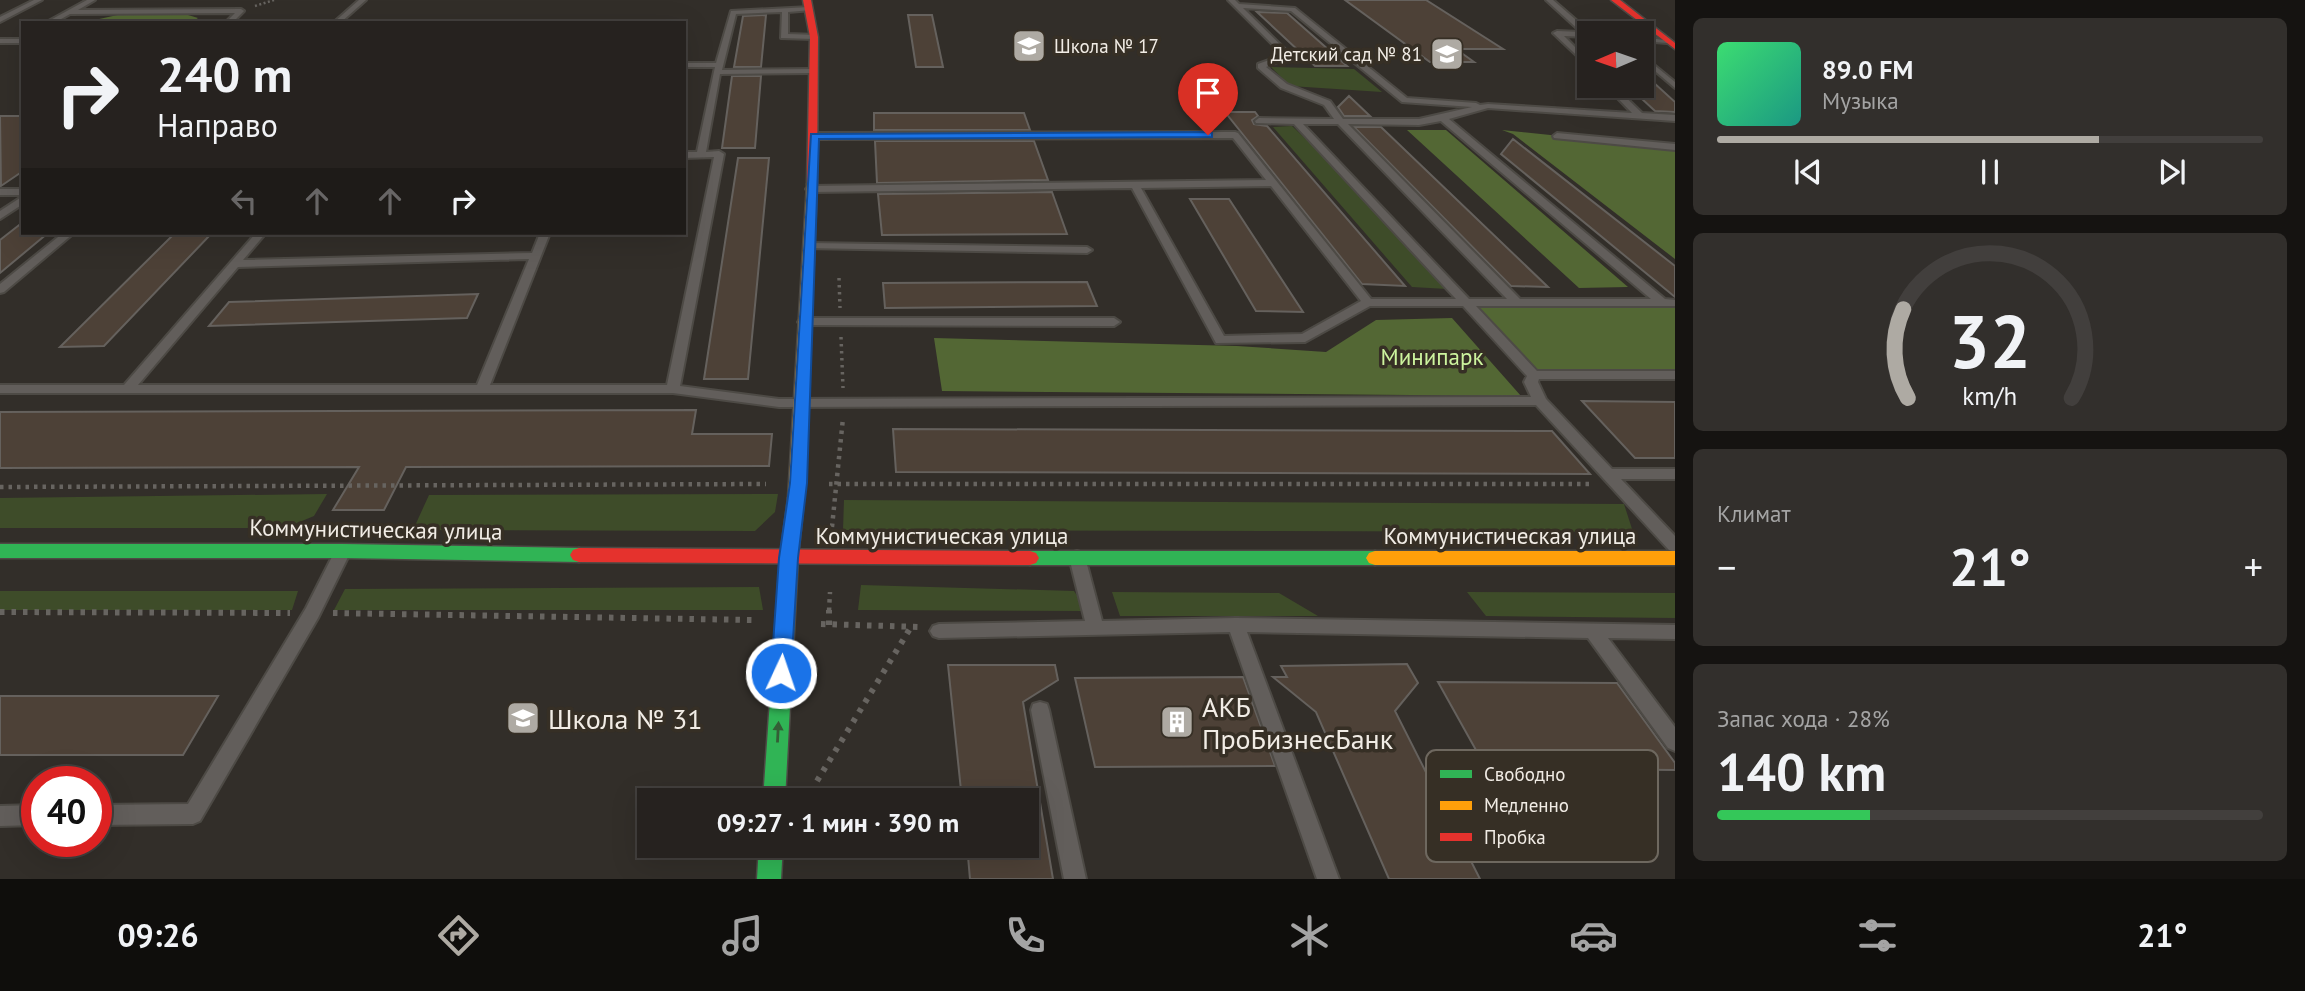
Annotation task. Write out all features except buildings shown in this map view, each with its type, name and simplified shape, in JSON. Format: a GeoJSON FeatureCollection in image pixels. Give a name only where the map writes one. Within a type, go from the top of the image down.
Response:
{"type":"FeatureCollection","features":[{"type":"Feature","properties":{"kind":"street"},"geometry":{"type":"LineString","coordinates":[[1615,0],[1671,44]]}},
{"type":"Feature","properties":{"kind":"street"},"geometry":{"type":"LineString","coordinates":[[775,788],[789,558],[798,483],[814,136],[814,37],[808,4]]}},
{"type":"Feature","properties":{"kind":"street","name":"Коммунистическая улица"},"geometry":{"type":"LineString","coordinates":[[0,551],[343,551],[789,558],[1675,558]]}},
{"type":"Feature","properties":{"kind":"street"},"geometry":{"type":"LineString","coordinates":[[769,879],[770,858]]}},
{"type":"Feature","properties":{"kind":"lane"},"geometry":{"type":"LineString","coordinates":[[0,20],[39,0]]}},
{"type":"Feature","properties":{"kind":"lane"},"geometry":{"type":"LineString","coordinates":[[52,21],[92,0]]}},
{"type":"Feature","properties":{"kind":"lane"},"geometry":{"type":"LineString","coordinates":[[338,21],[363,0]]}},
{"type":"Feature","properties":{"kind":"lane"},"geometry":{"type":"LineString","coordinates":[[1549,0],[1577,24]]}},
{"type":"Feature","properties":{"kind":"lane"},"geometry":{"type":"LineString","coordinates":[[1234,3],[1293,9],[1405,100],[1675,118]]}},
{"type":"Feature","properties":{"kind":"lane"},"geometry":{"type":"LineString","coordinates":[[1234,3],[1288,56],[1261,66],[1284,86],[1328,103],[1340,121],[1517,303]]}},
{"type":"Feature","properties":{"kind":"lane"},"geometry":{"type":"LineString","coordinates":[[701,154],[718,69],[733,12],[785,9],[808,4]]}},
{"type":"Feature","properties":{"kind":"lane"},"geometry":{"type":"LineString","coordinates":[[785,9],[784,36],[814,37]]}},
{"type":"Feature","properties":{"kind":"lane"},"geometry":{"type":"LineString","coordinates":[[69,12],[241,11],[230,21]]}},
{"type":"Feature","properties":{"kind":"lane"},"geometry":{"type":"LineString","coordinates":[[1577,34],[1557,33],[1577,53]]}},
{"type":"Feature","properties":{"kind":"lane"},"geometry":{"type":"LineString","coordinates":[[0,41],[20,39]]}},
{"type":"Feature","properties":{"kind":"lane"},"geometry":{"type":"LineString","coordinates":[[686,65],[718,69],[813,71]]}},
{"type":"Feature","properties":{"kind":"lane"},"geometry":{"type":"LineString","coordinates":[[1654,68],[1675,86]]}},
{"type":"Feature","properties":{"kind":"lane"},"geometry":{"type":"LineString","coordinates":[[1621,98],[1639,115]]}},
{"type":"Feature","properties":{"kind":"lane"},"geometry":{"type":"LineString","coordinates":[[1259,121],[1445,120],[1488,106]]}},
{"type":"Feature","properties":{"kind":"lane"},"geometry":{"type":"LineString","coordinates":[[1445,120],[1662,303]]}},
{"type":"Feature","properties":{"kind":"lane"},"geometry":{"type":"LineString","coordinates":[[1296,121],[1534,375],[1675,375]]}},
{"type":"Feature","properties":{"kind":"lane"},"geometry":{"type":"LineString","coordinates":[[814,136],[1235,135],[1368,302]]}},
{"type":"Feature","properties":{"kind":"lane"},"geometry":{"type":"LineString","coordinates":[[1557,136],[1675,147]]}},
{"type":"Feature","properties":{"kind":"lane"},"geometry":{"type":"LineString","coordinates":[[673,389],[719,154],[686,155]]}},
{"type":"Feature","properties":{"kind":"lane"},"geometry":{"type":"LineString","coordinates":[[811,189],[1274,183]]}},
{"type":"Feature","properties":{"kind":"lane"},"geometry":{"type":"LineString","coordinates":[[1135,185],[1220,340],[1305,338],[1368,302],[1675,303]]}},
{"type":"Feature","properties":{"kind":"lane"},"geometry":{"type":"LineString","coordinates":[[0,192],[21,192]]}},
{"type":"Feature","properties":{"kind":"lane"},"geometry":{"type":"LineString","coordinates":[[0,216],[21,200]]}},
{"type":"Feature","properties":{"kind":"lane"},"geometry":{"type":"LineString","coordinates":[[0,290],[67,235]]}},
{"type":"Feature","properties":{"kind":"lane"},"geometry":{"type":"LineString","coordinates":[[127,390],[259,235]]}},
{"type":"Feature","properties":{"kind":"lane"},"geometry":{"type":"LineString","coordinates":[[481,390],[544,235]]}},
{"type":"Feature","properties":{"kind":"lane"},"geometry":{"type":"LineString","coordinates":[[808,246],[1087,250]]}},
{"type":"Feature","properties":{"kind":"lane"},"geometry":{"type":"LineString","coordinates":[[234,264],[535,256]]}},
{"type":"Feature","properties":{"kind":"lane"},"geometry":{"type":"LineString","coordinates":[[804,322],[1114,322]]}},
{"type":"Feature","properties":{"kind":"lane"},"geometry":{"type":"LineString","coordinates":[[1534,375],[1531,382],[1540,401],[1675,546]]}},
{"type":"Feature","properties":{"kind":"lane"},"geometry":{"type":"LineString","coordinates":[[0,389],[673,389],[741,400],[802,403],[1540,401]]}},
{"type":"Feature","properties":{"kind":"lane"},"geometry":{"type":"LineString","coordinates":[[1615,479],[1675,474]]}},
{"type":"Feature","properties":{"kind":"lane"},"geometry":{"type":"LineString","coordinates":[[112,815],[193,814],[312,613],[343,551]]}},
{"type":"Feature","properties":{"kind":"lane"},"geometry":{"type":"LineString","coordinates":[[1077,557],[1096,629]]}},
{"type":"Feature","properties":{"kind":"lane"},"geometry":{"type":"LineString","coordinates":[[1236,625],[1328,879]]}},
{"type":"Feature","properties":{"kind":"lane"},"geometry":{"type":"LineString","coordinates":[[939,631],[1236,625],[1675,632]]}},
{"type":"Feature","properties":{"kind":"lane"},"geometry":{"type":"LineString","coordinates":[[1592,630],[1675,742]]}},
{"type":"Feature","properties":{"kind":"lane"},"geometry":{"type":"LineString","coordinates":[[1040,710],[1075,879]]}},
{"type":"Feature","properties":{"kind":"lane"},"geometry":{"type":"LineString","coordinates":[[0,816],[21,816]]}},
{"type":"Feature","properties":{"kind":"path"},"geometry":{"type":"LineString","coordinates":[[824,484],[1615,479]]}},
{"type":"Feature","properties":{"kind":"path"},"geometry":{"type":"LineString","coordinates":[[0,487],[774,484]]}},
{"type":"Feature","properties":{"kind":"path"},"geometry":{"type":"LineString","coordinates":[[829,625],[830,592]]}},
{"type":"Feature","properties":{"kind":"path"},"geometry":{"type":"LineString","coordinates":[[0,612],[312,613],[755,620]]}},
{"type":"Feature","properties":{"kind":"path"},"geometry":{"type":"LineString","coordinates":[[815,624],[911,627],[939,631]]}},
{"type":"Feature","properties":{"kind":"path"},"geometry":{"type":"LineString","coordinates":[[812,788],[911,627]]}},
{"type":"Feature","properties":{"kind":"green space"},"geometry":{"type":"Polygon","coordinates":[[[178,12],[198,18],[194,21],[90,21],[122,14],[178,12]]]}},
{"type":"Feature","properties":{"kind":"green space"},"geometry":{"type":"Polygon","coordinates":[[[1271,67],[1354,69],[1382,92],[1290,86],[1271,67]]]}},
{"type":"Feature","properties":{"kind":"green space"},"geometry":{"type":"Polygon","coordinates":[[[1292,126],[1331,163],[1447,289],[1412,287],[1273,127],[1292,126]]]}},
{"type":"Feature","properties":{"kind":"green space"},"geometry":{"type":"Polygon","coordinates":[[[1407,130],[1446,130],[1628,287],[1579,288],[1407,130]]]}},
{"type":"Feature","properties":{"kind":"green space"},"geometry":{"type":"Polygon","coordinates":[[[1502,130],[1675,148],[1675,259],[1513,134],[1502,130]]]}},
{"type":"Feature","properties":{"kind":"green space"},"geometry":{"type":"Polygon","coordinates":[[[1477,306],[1675,307],[1675,369],[1537,369],[1477,306]]]}},
{"type":"Feature","properties":{"kind":"green space","name":"Минипарк"},"geometry":{"type":"Polygon","coordinates":[[[1452,318],[1521,396],[942,391],[934,338],[1237,346],[1326,352],[1376,320],[1452,318]]]}},
{"type":"Feature","properties":{"kind":"green space"},"geometry":{"type":"Polygon","coordinates":[[[327,494],[314,516],[285,528],[0,528],[0,498],[327,494]]]}},
{"type":"Feature","properties":{"kind":"green space"},"geometry":{"type":"Polygon","coordinates":[[[778,494],[775,512],[755,531],[413,530],[429,495],[778,494]]]}},
{"type":"Feature","properties":{"kind":"green space"},"geometry":{"type":"Polygon","coordinates":[[[844,500],[1624,504],[1633,532],[843,530],[844,500]]]}},
{"type":"Feature","properties":{"kind":"green space"},"geometry":{"type":"Polygon","coordinates":[[[861,585],[1074,591],[1088,611],[858,610],[861,585]]]}},
{"type":"Feature","properties":{"kind":"green space"},"geometry":{"type":"Polygon","coordinates":[[[759,587],[763,610],[334,610],[345,589],[759,587]]]}},
{"type":"Feature","properties":{"kind":"green space"},"geometry":{"type":"Polygon","coordinates":[[[0,591],[298,591],[292,610],[0,610],[0,591]]]}},
{"type":"Feature","properties":{"kind":"green space"},"geometry":{"type":"Polygon","coordinates":[[[1112,592],[1279,593],[1318,616],[1120,616],[1112,592]]]}},
{"type":"Feature","properties":{"kind":"green space"},"geometry":{"type":"Polygon","coordinates":[[[1467,592],[1675,593],[1675,618],[1486,616],[1467,592]]]}},
{"type":"Feature","properties":{"kind":"traffic: fast"},"geometry":{"type":"LineString","coordinates":[[775,788],[789,558],[796,498]]}},
{"type":"Feature","properties":{"kind":"traffic: fast"},"geometry":{"type":"LineString","coordinates":[[0,551],[343,551],[579,555]]}},
{"type":"Feature","properties":{"kind":"traffic: fast"},"geometry":{"type":"LineString","coordinates":[[1030,558],[1375,558]]}},
{"type":"Feature","properties":{"kind":"traffic: fast"},"geometry":{"type":"LineString","coordinates":[[769,879],[770,858]]}},
{"type":"Feature","properties":{"kind":"traffic: slow"},"geometry":{"type":"LineString","coordinates":[[796,498],[812,184]]}},
{"type":"Feature","properties":{"kind":"traffic: slow"},"geometry":{"type":"LineString","coordinates":[[1375,558],[1675,558]]}},
{"type":"Feature","properties":{"kind":"traffic: jam"},"geometry":{"type":"LineString","coordinates":[[807,0],[814,37],[812,184]]}},
{"type":"Feature","properties":{"kind":"traffic: jam"},"geometry":{"type":"LineString","coordinates":[[1615,0],[1675,47]]}},
{"type":"Feature","properties":{"kind":"traffic: jam"},"geometry":{"type":"LineString","coordinates":[[579,555],[1030,558]]}},
{"type":"Feature","properties":{"kind":"place","name":"Школа № 17"},"geometry":{"type":"Point","coordinates":[1029,46]}},
{"type":"Feature","properties":{"kind":"place","name":"Детский сад № 81"},"geometry":{"type":"Point","coordinates":[1447,54]}},
{"type":"Feature","properties":{"kind":"place","name":"Школа № 31"},"geometry":{"type":"Point","coordinates":[523,718]}},
{"type":"Feature","properties":{"kind":"place","name":"АКБ ПроБизнесБанк"},"geometry":{"type":"Point","coordinates":[1177,722]}},
{"type":"Feature","properties":{"kind":"route"},"geometry":{"type":"LineString","coordinates":[[781,673],[789,558],[798,483],[814,136],[1208,135]]}}]}
